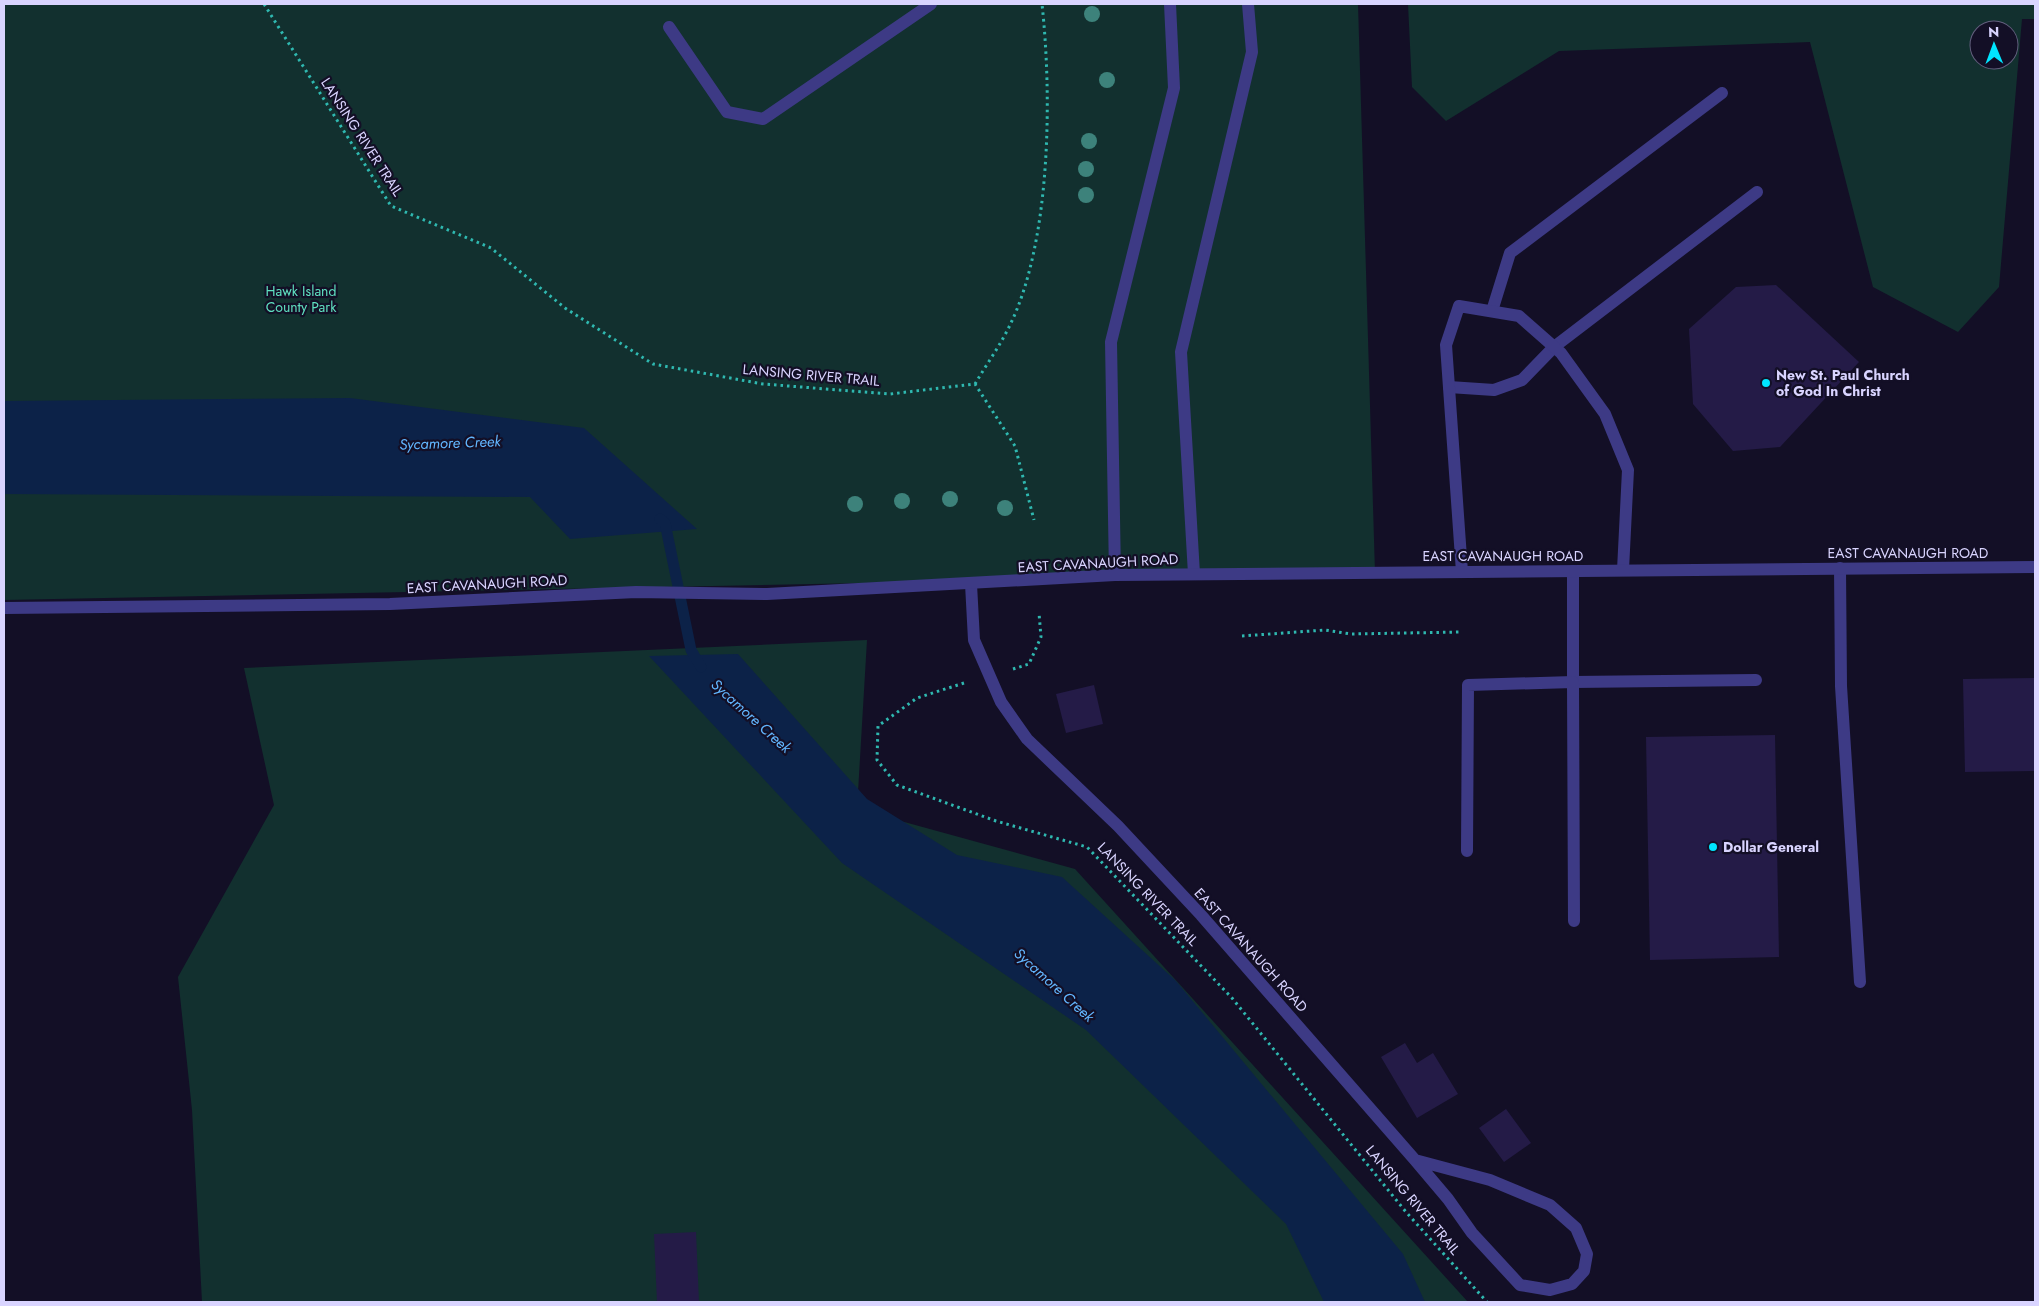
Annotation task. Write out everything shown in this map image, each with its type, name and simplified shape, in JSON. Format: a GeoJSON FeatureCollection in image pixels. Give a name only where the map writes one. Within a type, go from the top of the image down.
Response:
{"type":"FeatureCollection","features":[{"type":"Feature","properties":{"kind":"street"},"geometry":{"type":"LineString","coordinates":[[669,26],[727,112],[763,119],[931,4]]}},
{"type":"Feature","properties":{"kind":"street"},"geometry":{"type":"LineString","coordinates":[[1115,575],[1111,342],[1174,88],[1170,4]]}},
{"type":"Feature","properties":{"kind":"street"},"geometry":{"type":"LineString","coordinates":[[1194,574],[1180,352],[1252,52],[1248,4]]}},
{"type":"Feature","properties":{"kind":"street"},"geometry":{"type":"LineString","coordinates":[[1492,311],[1510,254],[1722,93]]}},
{"type":"Feature","properties":{"kind":"street"},"geometry":{"type":"LineString","coordinates":[[1449,387],[1494,390],[1522,380],[1554,347],[1757,192]]}},
{"type":"Feature","properties":{"kind":"street"},"geometry":{"type":"LineString","coordinates":[[1462,572],[1446,345],[1459,306],[1519,316],[1561,353],[1605,414],[1628,470],[1623,570]]}},
{"type":"Feature","properties":{"kind":"street","name":"EAST CAVANAUGH ROAD"},"geometry":{"type":"LineString","coordinates":[[4,608],[390,604],[636,592],[767,594],[1115,575],[2035,567]]}},
{"type":"Feature","properties":{"kind":"street"},"geometry":{"type":"LineString","coordinates":[[1840,568],[1841,686],[1860,982]]}},
{"type":"Feature","properties":{"kind":"street"},"geometry":{"type":"LineString","coordinates":[[1573,571],[1574,921]]}},
{"type":"Feature","properties":{"kind":"street","name":"EAST CAVANAUGH ROAD"},"geometry":{"type":"LineString","coordinates":[[971,584],[974,640],[1001,702],[1027,740],[1118,826],[1201,916],[1415,1160],[1448,1199],[1472,1233],[1520,1285],[1550,1290],[1572,1284],[1584,1270],[1587,1254],[1576,1228],[1550,1205],[1490,1180],[1415,1160]]}},
{"type":"Feature","properties":{"kind":"street"},"geometry":{"type":"LineString","coordinates":[[1467,851],[1468,686],[1573,682],[1756,680]]}},
{"type":"Feature","properties":{"kind":"path","name":"LANSING RIVER TRAIL"},"geometry":{"type":"LineString","coordinates":[[264,4],[391,206],[491,248],[565,308],[654,364],[763,384],[890,394],[975,384]]}},
{"type":"Feature","properties":{"kind":"path"},"geometry":{"type":"LineString","coordinates":[[1034,520],[1015,446],[975,384],[1010,325],[1034,256],[1043,192],[1046,117],[1045,35],[1042,4]]}},
{"type":"Feature","properties":{"kind":"path","name":"LANSING RIVER TRAIL"},"geometry":{"type":"LineString","coordinates":[[1039,613],[1041,637],[1029,664],[917,698],[878,726],[877,760],[897,785],[996,821],[1087,847],[1232,998],[1406,1212],[1487,1302]]}},
{"type":"Feature","properties":{"kind":"path"},"geometry":{"type":"LineString","coordinates":[[1242,636],[1325,630],[1351,634],[1461,632]]}},
{"type":"Feature","properties":{"kind":"green space","name":"Hawk Island County Park"},"geometry":{"type":"Polygon","coordinates":[[[4,4],[1358,4],[1375,573],[4,600],[4,4]]]}},
{"type":"Feature","properties":{"kind":"green space"},"geometry":{"type":"Polygon","coordinates":[[[1408,4],[2035,4],[2035,19],[2022,19],[2019,54],[2019,20],[1969,20],[1969,70],[2018,70],[1999,287],[1958,332],[1873,287],[1810,42],[1559,51],[1446,121],[1412,87],[1408,4]]]}},
{"type":"Feature","properties":{"kind":"green space"},"geometry":{"type":"Polygon","coordinates":[[[867,640],[857,809],[1075,869],[1468,1302],[202,1302],[192,1110],[178,977],[274,805],[244,668],[867,640]]]}},
{"type":"Feature","properties":{"kind":"water"},"geometry":{"type":"Polygon","coordinates":[[[350,398],[584,428],[697,529],[570,539],[530,497],[4,494],[4,401],[350,398]]]}},
{"type":"Feature","properties":{"kind":"water"},"geometry":{"type":"Polygon","coordinates":[[[738,654],[867,799],[957,855],[1062,877],[1176,981],[1403,1254],[1425,1302],[1324,1302],[1286,1224],[1086,1030],[842,863],[649,656],[738,654]]]}},
{"type":"Feature","properties":{"kind":"building","name":"New St. Paul Church of God In Christ"},"geometry":{"type":"Polygon","coordinates":[[[1776,285],[1859,362],[1780,447],[1733,451],[1693,404],[1689,329],[1736,287],[1776,285]]]}},
{"type":"Feature","properties":{"kind":"building"},"geometry":{"type":"Polygon","coordinates":[[[2035,678],[2035,771],[1965,772],[1963,679],[2035,678]]]}},
{"type":"Feature","properties":{"kind":"building"},"geometry":{"type":"Polygon","coordinates":[[[1094,685],[1103,724],[1066,733],[1056,694],[1094,685]]]}},
{"type":"Feature","properties":{"kind":"building","name":"Dollar General"},"geometry":{"type":"Polygon","coordinates":[[[1775,735],[1779,957],[1650,960],[1646,737],[1775,735]]]}},
{"type":"Feature","properties":{"kind":"building"},"geometry":{"type":"Polygon","coordinates":[[[1405,1043],[1417,1063],[1433,1053],[1458,1094],[1417,1118],[1381,1057],[1405,1043]]]}},
{"type":"Feature","properties":{"kind":"building"},"geometry":{"type":"Polygon","coordinates":[[[1506,1109],[1531,1143],[1504,1162],[1479,1128],[1506,1109]]]}},
{"type":"Feature","properties":{"kind":"building"},"geometry":{"type":"Polygon","coordinates":[[[696,1232],[699,1302],[657,1302],[654,1234],[696,1232]]]}},
{"type":"Feature","properties":{"kind":"waterway","name":"Sycamore Creek"},"geometry":{"type":"LineString","coordinates":[[660,519],[665,523],[691,650],[701,667]]}},
{"type":"Feature","properties":{"kind":"place","name":"New St. Paul Church of God In Christ"},"geometry":{"type":"Point","coordinates":[1766,383]}},
{"type":"Feature","properties":{"kind":"place","name":"Dollar General"},"geometry":{"type":"Point","coordinates":[1713,847]}}]}
